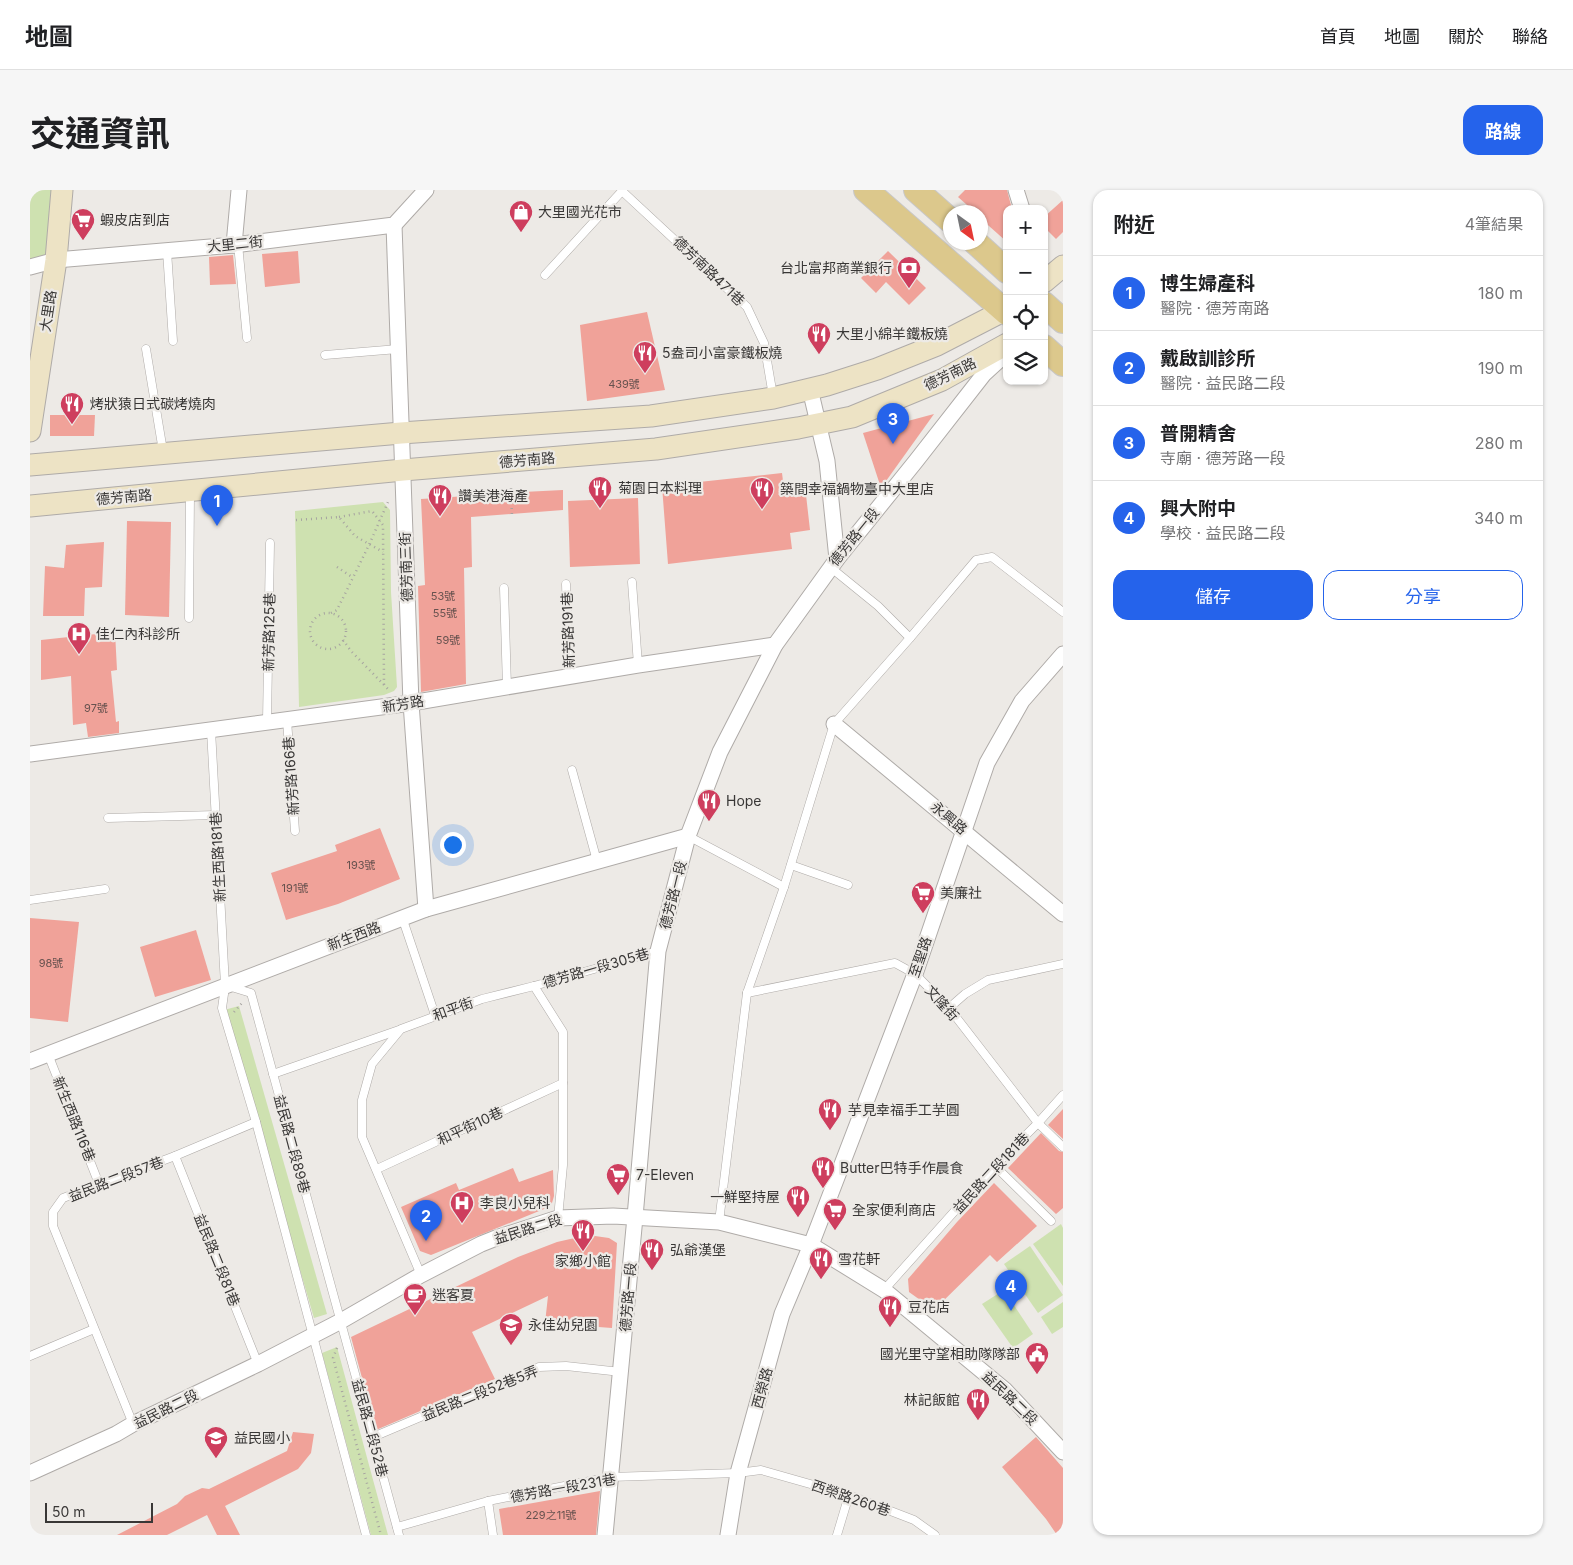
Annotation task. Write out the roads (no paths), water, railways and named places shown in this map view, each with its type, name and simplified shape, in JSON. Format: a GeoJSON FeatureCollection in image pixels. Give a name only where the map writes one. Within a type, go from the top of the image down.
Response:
{"type":"FeatureCollection","features":[{"type":"Feature","properties":{"kind":"main road"},"geometry":{"type":"LineString","coordinates":[[866,190],[1003,308]]}},
{"type":"Feature","properties":{"kind":"main road"},"geometry":{"type":"LineString","coordinates":[[916,190],[943,215]]}},
{"type":"Feature","properties":{"kind":"main road"},"geometry":{"type":"LineString","coordinates":[[984,250],[1003,267]]}},
{"type":"Feature","properties":{"kind":"main road"},"geometry":{"type":"LineString","coordinates":[[1048,351],[1063,364]]}},
{"type":"Feature","properties":{"kind":"street","name":"大里路"},"geometry":{"type":"LineString","coordinates":[[30,431],[56,260],[62,190]]}},
{"type":"Feature","properties":{"kind":"street"},"geometry":{"type":"LineString","coordinates":[[236,245],[239,190]]}},
{"type":"Feature","properties":{"kind":"street"},"geometry":{"type":"LineString","coordinates":[[394,225],[426,190]]}},
{"type":"Feature","properties":{"kind":"street"},"geometry":{"type":"LineString","coordinates":[[1016,190],[1021,205]]}},
{"type":"Feature","properties":{"kind":"street","name":"大里二街"},"geometry":{"type":"LineString","coordinates":[[30,267],[56,260],[236,245],[394,225]]}},
{"type":"Feature","properties":{"kind":"street","name":"德芳南三街"},"geometry":{"type":"LineString","coordinates":[[394,225],[411,703],[426,908]]}},
{"type":"Feature","properties":{"kind":"street"},"geometry":{"type":"LineString","coordinates":[[1048,279],[1063,266]]}},
{"type":"Feature","properties":{"kind":"street"},"geometry":{"type":"LineString","coordinates":[[30,465],[401,433],[651,416],[773,398],[877,369],[938,345],[1003,312]]}},
{"type":"Feature","properties":{"kind":"street","name":"德芳南路"},"geometry":{"type":"LineString","coordinates":[[30,506],[403,470],[656,449],[818,425],[852,417],[942,380],[1003,346]]}},
{"type":"Feature","properties":{"kind":"street","name":"德芳路一段"},"geometry":{"type":"LineString","coordinates":[[605,1535],[636,1217],[658,951],[688,836],[720,752],[775,645],[833,563],[984,374],[1003,357]]}},
{"type":"Feature","properties":{"kind":"street"},"geometry":{"type":"LineString","coordinates":[[810,389],[827,460],[833,563]]}},
{"type":"Feature","properties":{"kind":"street","name":"新芳路"},"geometry":{"type":"LineString","coordinates":[[30,754],[411,703],[638,665],[775,645]]}},
{"type":"Feature","properties":{"kind":"street","name":"至聖路"},"geometry":{"type":"LineString","coordinates":[[811,1245],[915,974],[987,763],[1022,701],[1063,654]]}},
{"type":"Feature","properties":{"kind":"street","name":"永興路"},"geometry":{"type":"LineString","coordinates":[[834,724],[1063,914]]}},
{"type":"Feature","properties":{"kind":"street","name":"新生西路"},"geometry":{"type":"LineString","coordinates":[[30,1061],[426,908],[688,836]]}},
{"type":"Feature","properties":{"kind":"street","name":"益民路二段"},"geometry":{"type":"LineString","coordinates":[[30,1473],[116,1434],[258,1364],[341,1322],[421,1275],[496,1238],[558,1218],[613,1216],[719,1222],[811,1245],[884,1290],[1006,1390],[1063,1452]]}},
{"type":"Feature","properties":{"kind":"street","name":"西榮路"},"geometry":{"type":"LineString","coordinates":[[728,1535],[738,1473],[782,1314],[811,1245]]}},
{"type":"Feature","properties":{"kind":"lane","name":"德芳南路471巷"},"geometry":{"type":"LineString","coordinates":[[545,275],[623,191],[747,307],[764,343],[773,398]]}},
{"type":"Feature","properties":{"kind":"lane"},"geometry":{"type":"LineString","coordinates":[[236,245],[247,338]]}},
{"type":"Feature","properties":{"kind":"lane"},"geometry":{"type":"LineString","coordinates":[[167,251],[173,341]]}},
{"type":"Feature","properties":{"kind":"lane"},"geometry":{"type":"LineString","coordinates":[[146,349],[164,454]]}},
{"type":"Feature","properties":{"kind":"lane"},"geometry":{"type":"LineString","coordinates":[[326,355],[398,349]]}},
{"type":"Feature","properties":{"kind":"lane"},"geometry":{"type":"LineString","coordinates":[[189,618],[190,491]]}},
{"type":"Feature","properties":{"kind":"lane","name":"新芳路125巷"},"geometry":{"type":"LineString","coordinates":[[267,721],[270,543]]}},
{"type":"Feature","properties":{"kind":"lane"},"geometry":{"type":"LineString","coordinates":[[719,1222],[747,994],[784,887],[834,724],[976,560],[992,557],[1063,612]]}},
{"type":"Feature","properties":{"kind":"lane"},"geometry":{"type":"LineString","coordinates":[[833,563],[910,638]]}},
{"type":"Feature","properties":{"kind":"lane"},"geometry":{"type":"LineString","coordinates":[[632,582],[638,665]]}},
{"type":"Feature","properties":{"kind":"lane","name":"新芳路191巷"},"geometry":{"type":"LineString","coordinates":[[566,584],[569,676]]}},
{"type":"Feature","properties":{"kind":"lane"},"geometry":{"type":"LineString","coordinates":[[504,588],[508,686]]}},
{"type":"Feature","properties":{"kind":"lane","name":"新芳路166巷"},"geometry":{"type":"LineString","coordinates":[[287,720],[295,831]]}},
{"type":"Feature","properties":{"kind":"lane","name":"新生西路181巷"},"geometry":{"type":"LineString","coordinates":[[211,730],[225,986]]}},
{"type":"Feature","properties":{"kind":"lane"},"geometry":{"type":"LineString","coordinates":[[572,770],[597,861]]}},
{"type":"Feature","properties":{"kind":"lane"},"geometry":{"type":"LineString","coordinates":[[108,818],[216,814]]}},
{"type":"Feature","properties":{"kind":"lane"},"geometry":{"type":"LineString","coordinates":[[688,836],[784,887]]}},
{"type":"Feature","properties":{"kind":"lane"},"geometry":{"type":"LineString","coordinates":[[791,864],[848,885]]}},
{"type":"Feature","properties":{"kind":"lane"},"geometry":{"type":"LineString","coordinates":[[30,900],[105,890]]}},
{"type":"Feature","properties":{"kind":"lane"},"geometry":{"type":"LineString","coordinates":[[402,917],[435,1015]]}},
{"type":"Feature","properties":{"kind":"lane","name":"德芳路一段305巷"},"geometry":{"type":"LineString","coordinates":[[534,986],[658,951]]}},
{"type":"Feature","properties":{"kind":"lane","name":"文隆街"},"geometry":{"type":"LineString","coordinates":[[747,994],[895,963],[915,974],[949,1008],[1038,1123],[1063,1147]]}},
{"type":"Feature","properties":{"kind":"lane"},"geometry":{"type":"LineString","coordinates":[[949,1008],[965,994],[988,980],[1063,964]]}},
{"type":"Feature","properties":{"kind":"lane","name":"益民路二段89巷"},"geometry":{"type":"LineString","coordinates":[[313,1335],[256,1122],[222,1008],[225,986],[251,993],[341,1322]]}},
{"type":"Feature","properties":{"kind":"lane"},"geometry":{"type":"LineString","coordinates":[[534,986],[563,1032],[564,1165],[558,1218]]}},
{"type":"Feature","properties":{"kind":"lane","name":"和平街"},"geometry":{"type":"LineString","coordinates":[[421,1275],[362,1137],[362,1100],[372,1064],[401,1029],[482,998],[534,986]]}},
{"type":"Feature","properties":{"kind":"lane"},"geometry":{"type":"LineString","coordinates":[[273,1074],[401,1029]]}},
{"type":"Feature","properties":{"kind":"lane","name":"新生西路116巷"},"geometry":{"type":"LineString","coordinates":[[48,1054],[99,1184]]}},
{"type":"Feature","properties":{"kind":"lane","name":"和平街10巷"},"geometry":{"type":"LineString","coordinates":[[377,1169],[563,1083]]}},
{"type":"Feature","properties":{"kind":"lane","name":"益民路二段181巷"},"geometry":{"type":"LineString","coordinates":[[884,1290],[995,1166],[1038,1123],[1063,1094]]}},
{"type":"Feature","properties":{"kind":"lane","name":"益民路二段57巷"},"geometry":{"type":"LineString","coordinates":[[133,1424],[52,1226],[53,1212],[63,1198],[175,1156],[256,1122]]}},
{"type":"Feature","properties":{"kind":"lane","name":"益民路二段81巷"},"geometry":{"type":"LineString","coordinates":[[175,1156],[258,1364]]}},
{"type":"Feature","properties":{"kind":"lane"},"geometry":{"type":"LineString","coordinates":[[995,1166],[1051,1221]]}},
{"type":"Feature","properties":{"kind":"lane","name":"益民路二段52巷"},"geometry":{"type":"LineString","coordinates":[[341,1322],[398,1531]]}},
{"type":"Feature","properties":{"kind":"lane"},"geometry":{"type":"LineString","coordinates":[[30,1356],[94,1329]]}},
{"type":"Feature","properties":{"kind":"lane"},"geometry":{"type":"LineString","coordinates":[[313,1335],[366,1535]]}},
{"type":"Feature","properties":{"kind":"lane","name":"益民路二段52巷5弄"},"geometry":{"type":"LineString","coordinates":[[373,1437],[539,1367],[566,1366],[621,1372]]}},
{"type":"Feature","properties":{"kind":"lane","name":"德芳路一段231巷"},"geometry":{"type":"LineString","coordinates":[[398,1531],[488,1502],[610,1477],[738,1473],[762,1470]]}},
{"type":"Feature","properties":{"kind":"lane","name":"西榮路260巷"},"geometry":{"type":"LineString","coordinates":[[762,1470],[848,1495],[914,1520],[935,1535]]}},
{"type":"Feature","properties":{"kind":"lane"},"geometry":{"type":"LineString","coordinates":[[836,1535],[848,1495]]}},
{"type":"Feature","properties":{"kind":"lane"},"geometry":{"type":"LineString","coordinates":[[488,1502],[493,1535]]}},
{"type":"Feature","properties":{"kind":"place","name":"大里國光花市"},"geometry":{"type":"Point","coordinates":[521,233]}},
{"type":"Feature","properties":{"kind":"place","name":"蝦皮店到店"},"geometry":{"type":"Point","coordinates":[83,241]}},
{"type":"Feature","properties":{"kind":"place","name":"台北富邦商業銀行"},"geometry":{"type":"Point","coordinates":[909,289]}},
{"type":"Feature","properties":{"kind":"place","name":"大里小綿羊鐵板燒"},"geometry":{"type":"Point","coordinates":[819,355]}},
{"type":"Feature","properties":{"kind":"place","name":"5盎司小富豪鐵板燒"},"geometry":{"type":"Point","coordinates":[645,374]}},
{"type":"Feature","properties":{"kind":"place","name":"烤狀猿日式碳烤燒肉"},"geometry":{"type":"Point","coordinates":[72,425]}},
{"type":"Feature","properties":{"kind":"place","name":"普開精舍"},"geometry":{"type":"Point","coordinates":[893,444]}},
{"type":"Feature","properties":{"kind":"place","name":"菊園日本料理"},"geometry":{"type":"Point","coordinates":[600,509]}},
{"type":"Feature","properties":{"kind":"place","name":"築間幸福鍋物臺中大里店"},"geometry":{"type":"Point","coordinates":[762,510]}},
{"type":"Feature","properties":{"kind":"place","name":"讚美港海產"},"geometry":{"type":"Point","coordinates":[440,517]}},
{"type":"Feature","properties":{"kind":"place","name":"博生婦產科"},"geometry":{"type":"Point","coordinates":[217,526]}},
{"type":"Feature","properties":{"kind":"place","name":"佳仁內科診所"},"geometry":{"type":"Point","coordinates":[79,655]}},
{"type":"Feature","properties":{"kind":"place","name":"Hope"},"geometry":{"type":"Point","coordinates":[709,822]}},
{"type":"Feature","properties":{"kind":"place","name":"美廉社"},"geometry":{"type":"Point","coordinates":[923,914]}},
{"type":"Feature","properties":{"kind":"place","name":"芋見幸福手工芋圓"},"geometry":{"type":"Point","coordinates":[830,1131]}},
{"type":"Feature","properties":{"kind":"place","name":"Butter巴特手作晨食"},"geometry":{"type":"Point","coordinates":[823,1189]}},
{"type":"Feature","properties":{"kind":"place","name":"7-Eleven"},"geometry":{"type":"Point","coordinates":[618,1196]}},
{"type":"Feature","properties":{"kind":"place","name":"一鮮堅持屋"},"geometry":{"type":"Point","coordinates":[798,1218]}},
{"type":"Feature","properties":{"kind":"place","name":"李良小兒科"},"geometry":{"type":"Point","coordinates":[462,1224]}},
{"type":"Feature","properties":{"kind":"place","name":"全家便利商店"},"geometry":{"type":"Point","coordinates":[835,1231]}},
{"type":"Feature","properties":{"kind":"place","name":"戴啟訓診所"},"geometry":{"type":"Point","coordinates":[426,1241]}},
{"type":"Feature","properties":{"kind":"place","name":"家鄉小館"},"geometry":{"type":"Point","coordinates":[583,1252]}},
{"type":"Feature","properties":{"kind":"place","name":"弘爺漢堡"},"geometry":{"type":"Point","coordinates":[652,1271]}},
{"type":"Feature","properties":{"kind":"place","name":"雪花軒"},"geometry":{"type":"Point","coordinates":[821,1280]}},
{"type":"Feature","properties":{"kind":"place","name":"興大附中"},"geometry":{"type":"Point","coordinates":[1011,1311]}},
{"type":"Feature","properties":{"kind":"place","name":"迷客夏"},"geometry":{"type":"Point","coordinates":[415,1316]}},
{"type":"Feature","properties":{"kind":"place","name":"豆花店"},"geometry":{"type":"Point","coordinates":[890,1328]}},
{"type":"Feature","properties":{"kind":"place","name":"永佳幼兒園"},"geometry":{"type":"Point","coordinates":[511,1346]}},
{"type":"Feature","properties":{"kind":"place","name":"國光里守望相助隊隊部"},"geometry":{"type":"Point","coordinates":[1037,1375]}},
{"type":"Feature","properties":{"kind":"place","name":"林記飯館"},"geometry":{"type":"Point","coordinates":[978,1421]}},
{"type":"Feature","properties":{"kind":"place","name":"益民國小"},"geometry":{"type":"Point","coordinates":[216,1459]}}]}
